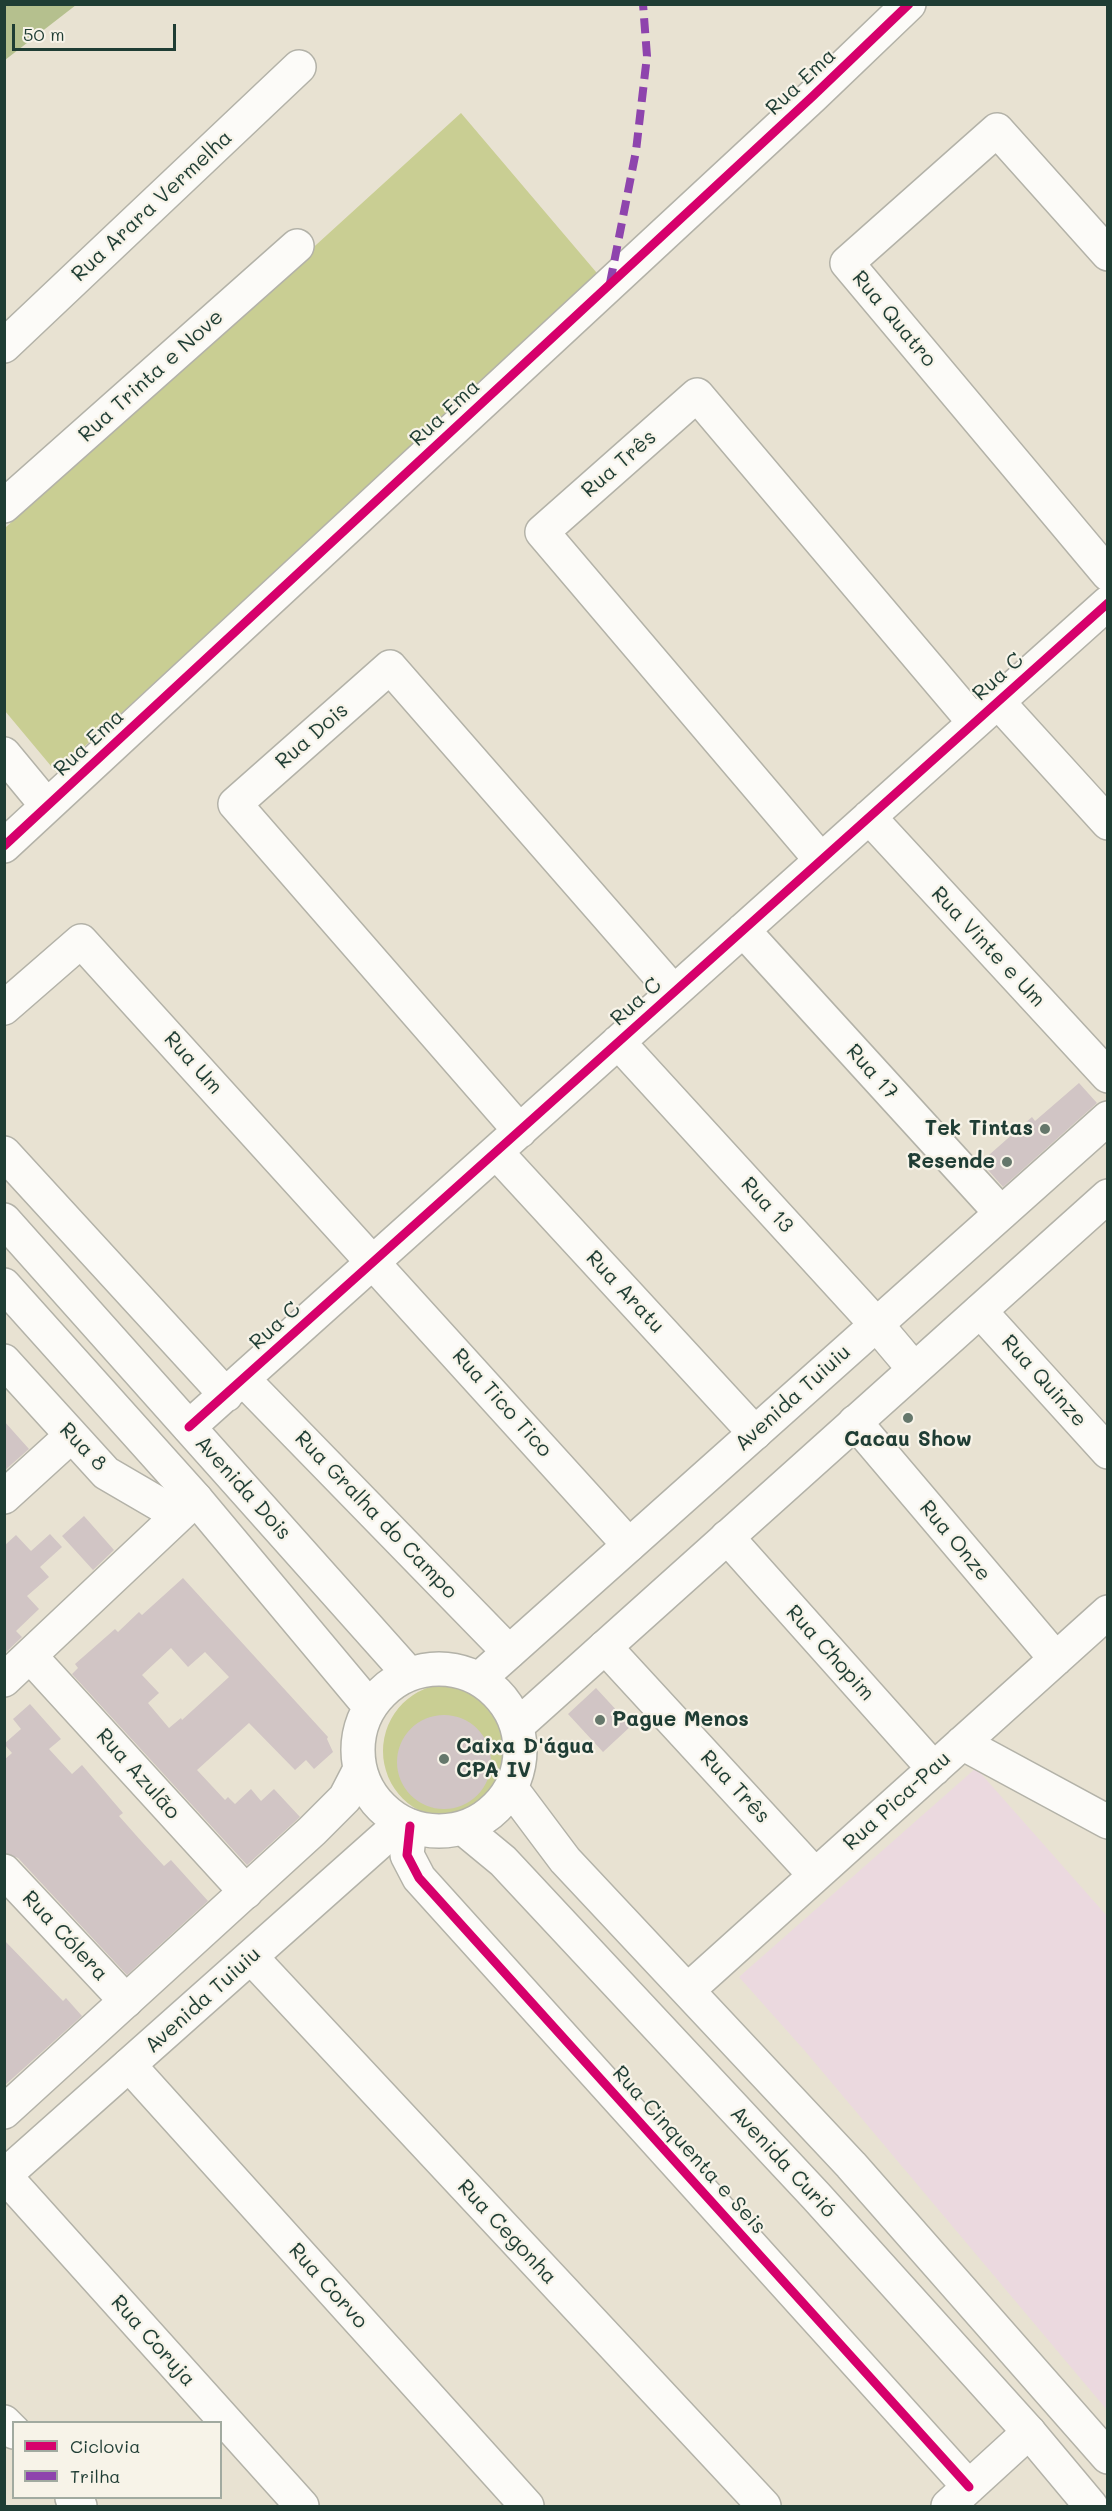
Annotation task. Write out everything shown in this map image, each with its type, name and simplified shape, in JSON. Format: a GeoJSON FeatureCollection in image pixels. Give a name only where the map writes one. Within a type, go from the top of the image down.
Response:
{"type":"FeatureCollection","features":[{"type":"Feature","properties":{"kind":"street","name":"Rua Ema"},"geometry":{"type":"LineString","coordinates":[[4,846],[813,96],[909,4]]}},
{"type":"Feature","properties":{"kind":"street","name":"Rua Arara Vermelha"},"geometry":{"type":"LineString","coordinates":[[4,346],[300,67]]}},
{"type":"Feature","properties":{"kind":"street","name":"Rua Quatro"},"geometry":{"type":"LineString","coordinates":[[1107,254],[997,130],[847,263],[1107,574]]}},
{"type":"Feature","properties":{"kind":"street","name":"Rua Trinta e Nove"},"geometry":{"type":"LineString","coordinates":[[4,506],[297,246]]}},
{"type":"Feature","properties":{"kind":"street","name":"Rua Três"},"geometry":{"type":"LineString","coordinates":[[821,860],[542,532],[697,395],[986,712]]}},
{"type":"Feature","properties":{"kind":"street","name":"Rua C"},"geometry":{"type":"LineString","coordinates":[[189,1427],[1107,603]]}},
{"type":"Feature","properties":{"kind":"street","name":"Rua Dois"},"geometry":{"type":"LineString","coordinates":[[508,1141],[235,804],[390,667],[674,992]]}},
{"type":"Feature","properties":{"kind":"street"},"geometry":{"type":"LineString","coordinates":[[986,712],[1107,823]]}},
{"type":"Feature","properties":{"kind":"street"},"geometry":{"type":"LineString","coordinates":[[4,754],[47,806]]}},
{"type":"Feature","properties":{"kind":"street","name":"Rua Vinte e Um"},"geometry":{"type":"LineString","coordinates":[[869,817],[1107,1076]]}},
{"type":"Feature","properties":{"kind":"street","name":"Rua 17"},"geometry":{"type":"LineString","coordinates":[[743,930],[1001,1213]]}},
{"type":"Feature","properties":{"kind":"street","name":"Rua Um"},"geometry":{"type":"LineString","coordinates":[[4,1008],[81,941],[374,1261]]}},
{"type":"Feature","properties":{"kind":"street","name":"Rua 13"},"geometry":{"type":"LineString","coordinates":[[618,1042],[876,1324],[914,1370]]}},
{"type":"Feature","properties":{"kind":"street","name":"Avenida Tuiuiu"},"geometry":{"type":"LineString","coordinates":[[479,1679],[1107,1118]]}},
{"type":"Feature","properties":{"kind":"street","name":"Rua Aratu"},"geometry":{"type":"LineString","coordinates":[[508,1141],[755,1433]]}},
{"type":"Feature","properties":{"kind":"street"},"geometry":{"type":"LineString","coordinates":[[4,1153],[234,1387]]}},
{"type":"Feature","properties":{"kind":"street"},"geometry":{"type":"LineString","coordinates":[[517,1726],[1107,1198]]}},
{"type":"Feature","properties":{"kind":"street","name":"Avenida Dois"},"geometry":{"type":"LineString","coordinates":[[4,1220],[410,1674]]}},
{"type":"Feature","properties":{"kind":"street","name":"Rua Tico Tico"},"geometry":{"type":"LineString","coordinates":[[374,1261],[629,1545]]}},
{"type":"Feature","properties":{"kind":"street","name":"Avenida Dois"},"geometry":{"type":"LineString","coordinates":[[4,1285],[187,1507],[370,1707]]}},
{"type":"Feature","properties":{"kind":"street","name":"Rua Quinze"},"geometry":{"type":"LineString","coordinates":[[980,1311],[1107,1452]]}},
{"type":"Feature","properties":{"kind":"street","name":"Rua 8"},"geometry":{"type":"LineString","coordinates":[[4,1361],[106,1473],[187,1507]]}},
{"type":"Feature","properties":{"kind":"street","name":"Rua Gralha do Campo"},"geometry":{"type":"LineString","coordinates":[[234,1387],[509,1652]]}},
{"type":"Feature","properties":{"kind":"street","name":"Rua Onze"},"geometry":{"type":"LineString","coordinates":[[855,1422],[1056,1659]]}},
{"type":"Feature","properties":{"kind":"street"},"geometry":{"type":"LineString","coordinates":[[4,1497],[72,1436]]}},
{"type":"Feature","properties":{"kind":"street"},"geometry":{"type":"LineString","coordinates":[[4,1680],[31,1657],[187,1507]]}},
{"type":"Feature","properties":{"kind":"street","name":"Rua Chopim"},"geometry":{"type":"LineString","coordinates":[[727,1537],[934,1769]]}},
{"type":"Feature","properties":{"kind":"street","name":"Rua Pica-Pau"},"geometry":{"type":"LineString","coordinates":[[688,1990],[1107,1612]]}},
{"type":"Feature","properties":{"kind":"street","name":"Rua Três"},"geometry":{"type":"LineString","coordinates":[[605,1647],[815,1875]]}},
{"type":"Feature","properties":{"kind":"street","name":"Rua Azulão"},"geometry":{"type":"LineString","coordinates":[[31,1657],[246,1892]]}},
{"type":"Feature","properties":{"kind":"street"},"geometry":{"type":"LineString","coordinates":[[433,1669],[449,1670],[479,1679],[496,1691],[508,1707],[517,1726],[521,1747],[519,1768],[511,1788],[491,1813],[463,1828],[436,1832],[406,1824],[383,1809],[369,1791],[360,1769],[358,1748],[362,1727],[370,1707],[387,1688],[410,1674],[433,1669]]}},
{"type":"Feature","properties":{"kind":"street"},"geometry":{"type":"LineString","coordinates":[[962,1743],[1107,1822]]}},
{"type":"Feature","properties":{"kind":"street"},"geometry":{"type":"LineString","coordinates":[[4,2112],[246,1892],[345,1798],[360,1769]]}},
{"type":"Feature","properties":{"kind":"street"},"geometry":{"type":"LineString","coordinates":[[511,1788],[565,1860],[851,2165],[1107,2457]]}},
{"type":"Feature","properties":{"kind":"street","name":"Avenida Tuiuiu"},"geometry":{"type":"LineString","coordinates":[[4,2176],[251,1957],[406,1824]]}},
{"type":"Feature","properties":{"kind":"street","name":"Rua Cinquenta e Seis"},"geometry":{"type":"LineString","coordinates":[[406,1824],[407,1855],[419,1878],[958,2497]]}},
{"type":"Feature","properties":{"kind":"street","name":"Avenida Curió"},"geometry":{"type":"LineString","coordinates":[[463,1828],[502,1861],[816,2196],[1029,2432],[1091,2506]]}},
{"type":"Feature","properties":{"kind":"street","name":"Rua Cólera"},"geometry":{"type":"LineString","coordinates":[[4,1871],[126,2001]]}},
{"type":"Feature","properties":{"kind":"street","name":"Rua Cegonha"},"geometry":{"type":"LineString","coordinates":[[251,1957],[764,2506]]}},
{"type":"Feature","properties":{"kind":"street","name":"Rua Corvo"},"geometry":{"type":"LineString","coordinates":[[129,2065],[527,2506]]}},
{"type":"Feature","properties":{"kind":"street","name":"Rua Coruja"},"geometry":{"type":"LineString","coordinates":[[4,2176],[302,2506]]}},
{"type":"Feature","properties":{"kind":"street"},"geometry":{"type":"LineString","coordinates":[[958,2497],[1029,2432]]}},
{"type":"Feature","properties":{"kind":"shaded area"},"geometry":{"type":"Polygon","coordinates":[[[976,1768],[1107,1916],[1107,2410],[805,2051],[739,1977],[976,1768]]]}},
{"type":"Feature","properties":{"kind":"green space"},"geometry":{"type":"Polygon","coordinates":[[[5,4],[76,4],[76,5],[5,60],[5,4]]]}},
{"type":"Feature","properties":{"kind":"green space"},"geometry":{"type":"Polygon","coordinates":[[[461,113],[602,279],[56,772],[5,711],[5,528],[461,113]]]}},
{"type":"Feature","properties":{"kind":"green space"},"geometry":{"type":"Polygon","coordinates":[[[450,1684],[476,1689],[497,1704],[512,1725],[517,1751],[512,1777],[497,1798],[476,1813],[450,1818],[424,1813],[403,1798],[388,1777],[383,1751],[388,1725],[403,1704],[424,1689],[450,1684]]]}},
{"type":"Feature","properties":{"kind":"building","name":"Tek Tintas"},"geometry":{"type":"Polygon","coordinates":[[[1079,1083],[1097,1103],[1003,1187],[981,1162],[1032,1117],[1035,1121],[1079,1083]]]}},
{"type":"Feature","properties":{"kind":"building"},"geometry":{"type":"Polygon","coordinates":[[[4,1421],[29,1449],[4,1471],[4,1421]]]}},
{"type":"Feature","properties":{"kind":"building"},"geometry":{"type":"Polygon","coordinates":[[[84,1516],[114,1550],[93,1570],[62,1536],[84,1516]]]}},
{"type":"Feature","properties":{"kind":"building"},"geometry":{"type":"Polygon","coordinates":[[[50,1534],[62,1547],[40,1567],[49,1577],[27,1596],[39,1609],[16,1631],[22,1637],[4,1654],[4,1546],[16,1535],[31,1551],[50,1534]]]}},
{"type":"Feature","properties":{"kind":"building"},"geometry":{"type":"Polygon","coordinates":[[[183,1578],[328,1737],[333,1752],[314,1769],[306,1760],[295,1770],[249,1723],[197,1770],[225,1800],[228,1797],[235,1804],[251,1789],[261,1801],[274,1789],[300,1817],[247,1865],[72,1674],[78,1668],[75,1664],[115,1629],[118,1632],[139,1612],[142,1615],[183,1578]],[[171,1648],[142,1675],[159,1693],[148,1703],[169,1728],[181,1718],[182,1720],[229,1677],[205,1652],[188,1667],[171,1648]]]}},
{"type":"Feature","properties":{"kind":"building","name":"Pague Menos"},"geometry":{"type":"Polygon","coordinates":[[[596,1688],[631,1726],[603,1752],[568,1714],[596,1688]]]}},
{"type":"Feature","properties":{"kind":"building"},"geometry":{"type":"Polygon","coordinates":[[[30,1704],[61,1739],[49,1749],[72,1774],[82,1765],[123,1813],[119,1816],[164,1866],[171,1860],[208,1901],[127,1975],[18,1858],[4,1853],[4,1760],[12,1753],[4,1744],[21,1729],[13,1719],[30,1704]]]}},
{"type":"Feature","properties":{"kind":"building","name":"Caixa D'água CPA IV"},"geometry":{"type":"Polygon","coordinates":[[[444,1715],[462,1719],[477,1729],[487,1744],[491,1762],[487,1780],[477,1795],[462,1805],[444,1809],[426,1805],[411,1795],[401,1780],[397,1762],[401,1744],[411,1729],[426,1719],[444,1715]]]}},
{"type":"Feature","properties":{"kind":"building"},"geometry":{"type":"Polygon","coordinates":[[[4,1940],[63,2001],[66,1998],[82,2016],[4,2086],[4,1940]]]}},
{"type":"Feature","properties":{"kind":"marked path"},"geometry":{"type":"LineString","coordinates":[[610,283],[636,151],[647,56],[643,4]]}},
{"type":"Feature","properties":{"kind":"cycle path"},"geometry":{"type":"LineString","coordinates":[[4,846],[813,96],[909,4]]}},
{"type":"Feature","properties":{"kind":"cycle path"},"geometry":{"type":"LineString","coordinates":[[189,1427],[1108,603]]}},
{"type":"Feature","properties":{"kind":"cycle path"},"geometry":{"type":"LineString","coordinates":[[410,1826],[407,1855],[419,1878],[969,2487]]}},
{"type":"Feature","properties":{"kind":"place","name":"Tek Tintas"},"geometry":{"type":"Point","coordinates":[1045,1129]}},
{"type":"Feature","properties":{"kind":"place","name":"Resende"},"geometry":{"type":"Point","coordinates":[1007,1162]}},
{"type":"Feature","properties":{"kind":"place","name":"Cacau Show"},"geometry":{"type":"Point","coordinates":[908,1418]}},
{"type":"Feature","properties":{"kind":"place","name":"Pague Menos"},"geometry":{"type":"Point","coordinates":[600,1720]}},
{"type":"Feature","properties":{"kind":"place","name":"Caixa D'água CPA IV"},"geometry":{"type":"Point","coordinates":[444,1759]}}]}
